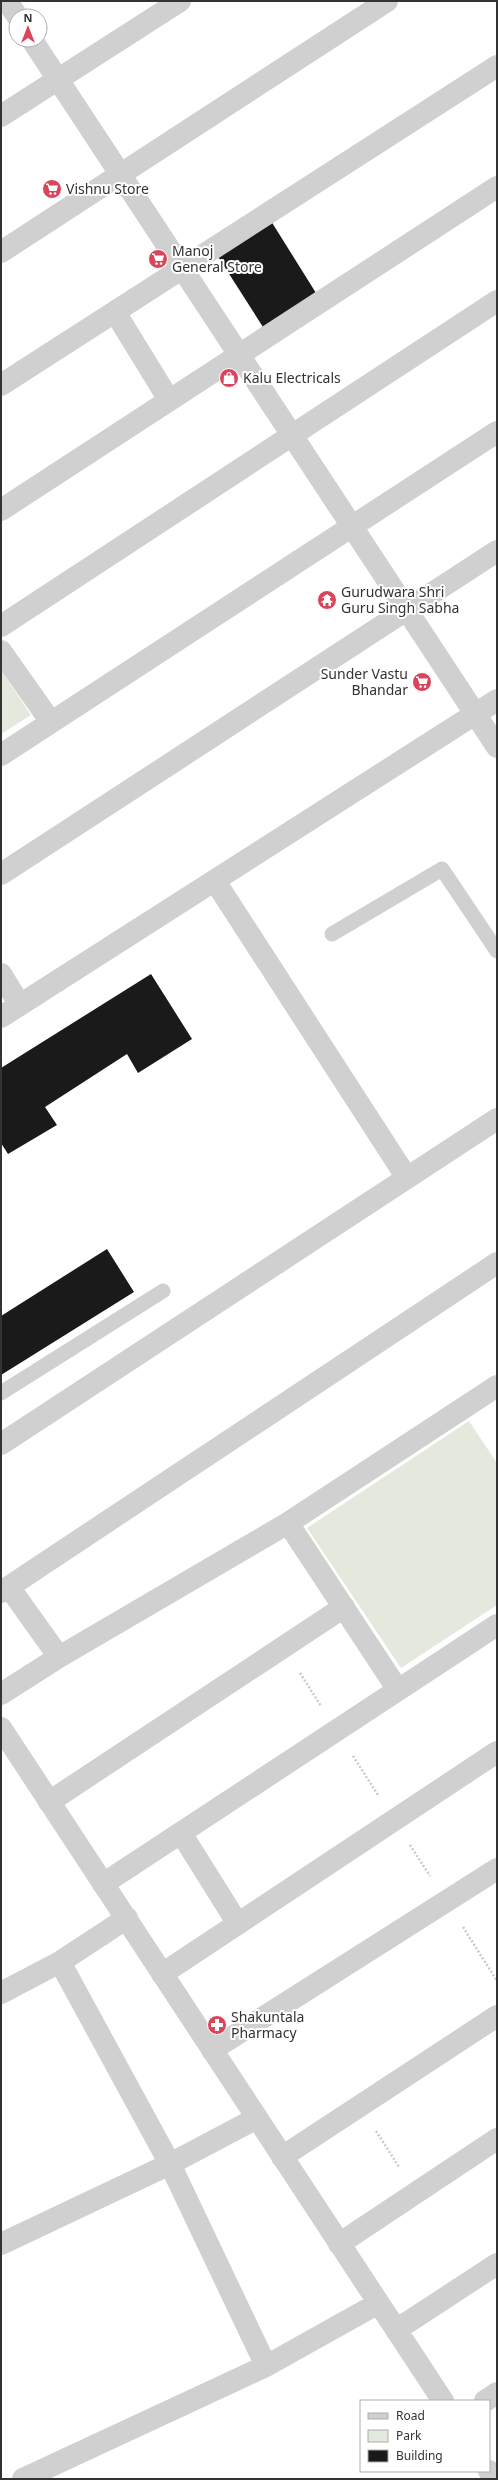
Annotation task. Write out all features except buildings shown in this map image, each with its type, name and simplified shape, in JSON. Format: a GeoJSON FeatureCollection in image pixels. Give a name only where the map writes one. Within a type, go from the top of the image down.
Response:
{"type":"FeatureCollection","features":[{"type":"Feature","properties":{"kind":"street"},"geometry":{"type":"LineString","coordinates":[[1,116],[180,1]]}},
{"type":"Feature","properties":{"kind":"street"},"geometry":{"type":"LineString","coordinates":[[1,252],[387,1]]}},
{"type":"Feature","properties":{"kind":"street"},"geometry":{"type":"LineString","coordinates":[[37,48],[497,747]]}},
{"type":"Feature","properties":{"kind":"street"},"geometry":{"type":"LineString","coordinates":[[1,385],[497,66]]}},
{"type":"Feature","properties":{"kind":"street"},"geometry":{"type":"LineString","coordinates":[[1,510],[497,187]]}},
{"type":"Feature","properties":{"kind":"street"},"geometry":{"type":"LineString","coordinates":[[1,626],[497,301]]}},
{"type":"Feature","properties":{"kind":"street"},"geometry":{"type":"LineString","coordinates":[[115,312],[169,400]]}},
{"type":"Feature","properties":{"kind":"street"},"geometry":{"type":"LineString","coordinates":[[1,755],[497,432]]}},
{"type":"Feature","properties":{"kind":"street"},"geometry":{"type":"LineString","coordinates":[[1,874],[497,551]]}},
{"type":"Feature","properties":{"kind":"street"},"geometry":{"type":"LineString","coordinates":[[1,652],[51,722]]}},
{"type":"Feature","properties":{"kind":"street"},"geometry":{"type":"LineString","coordinates":[[1,1017],[497,700]]}},
{"type":"Feature","properties":{"kind":"street"},"geometry":{"type":"LineString","coordinates":[[214,881],[407,1178]]}},
{"type":"Feature","properties":{"kind":"street"},"geometry":{"type":"LineString","coordinates":[[1,974],[20,1005]]}},
{"type":"Feature","properties":{"kind":"street"},"geometry":{"type":"LineString","coordinates":[[1,1444],[497,1119]]}},
{"type":"Feature","properties":{"kind":"street"},"geometry":{"type":"LineString","coordinates":[[59,1657],[5,1589],[497,1263]]}},
{"type":"Feature","properties":{"kind":"street"},"geometry":{"type":"LineString","coordinates":[[1,1694],[59,1657],[288,1522],[494,1396]]}},
{"type":"Feature","properties":{"kind":"street"},"geometry":{"type":"LineString","coordinates":[[288,1522],[398,1690]]}},
{"type":"Feature","properties":{"kind":"street"},"geometry":{"type":"LineString","coordinates":[[49,1802],[344,1607]]}},
{"type":"Feature","properties":{"kind":"street"},"geometry":{"type":"LineString","coordinates":[[103,1884],[497,1625]]}},
{"type":"Feature","properties":{"kind":"street"},"geometry":{"type":"LineString","coordinates":[[3,1734],[127,1918],[377,2304],[442,2400]]}},
{"type":"Feature","properties":{"kind":"street"},"geometry":{"type":"LineString","coordinates":[[162,1974],[497,1752]]}},
{"type":"Feature","properties":{"kind":"street"},"geometry":{"type":"LineString","coordinates":[[181,1833],[238,1924]]}},
{"type":"Feature","properties":{"kind":"street"},"geometry":{"type":"LineString","coordinates":[[212,2050],[497,1869]]}},
{"type":"Feature","properties":{"kind":"street"},"geometry":{"type":"LineString","coordinates":[[1,1993],[60,1962],[127,1918]]}},
{"type":"Feature","properties":{"kind":"street"},"geometry":{"type":"LineString","coordinates":[[60,1962],[170,2164],[266,2366]]}},
{"type":"Feature","properties":{"kind":"street"},"geometry":{"type":"LineString","coordinates":[[282,2157],[497,2016]]}},
{"type":"Feature","properties":{"kind":"street"},"geometry":{"type":"LineString","coordinates":[[1,2244],[170,2164],[257,2118]]}},
{"type":"Feature","properties":{"kind":"street"},"geometry":{"type":"LineString","coordinates":[[339,2244],[497,2139]]}},
{"type":"Feature","properties":{"kind":"street"},"geometry":{"type":"LineString","coordinates":[[396,2330],[497,2264]]}},
{"type":"Feature","properties":{"kind":"street"},"geometry":{"type":"LineString","coordinates":[[23,2479],[266,2366],[377,2304]]}},
{"type":"Feature","properties":{"kind":"street"},"geometry":{"type":"LineString","coordinates":[[486,2400],[497,2393]]}},
{"type":"Feature","properties":{"kind":"lane"},"geometry":{"type":"LineString","coordinates":[[332,934],[442,869],[496,949]]}},
{"type":"Feature","properties":{"kind":"lane"},"geometry":{"type":"LineString","coordinates":[[1,1393],[163,1291]]}},
{"type":"Feature","properties":{"kind":"path"},"geometry":{"type":"LineString","coordinates":[[361,2105],[415,2193]]}},
{"type":"Feature","properties":{"kind":"green space"},"geometry":{"type":"Polygon","coordinates":[[[1,670],[31,715],[1,734],[1,670]]]}},
{"type":"Feature","properties":{"kind":"green space"},"geometry":{"type":"Polygon","coordinates":[[[469,1421],[497,1463],[497,1605],[401,1668],[307,1528],[469,1421]]]}},
{"type":"Feature","properties":{"kind":"place","name":"Vishnu Store"},"geometry":{"type":"Point","coordinates":[52,189]}},
{"type":"Feature","properties":{"kind":"place","name":"Manoj General Store"},"geometry":{"type":"Point","coordinates":[158,259]}},
{"type":"Feature","properties":{"kind":"place","name":"Kalu Electricals"},"geometry":{"type":"Point","coordinates":[229,378]}},
{"type":"Feature","properties":{"kind":"place","name":"Gurudwara Shri Guru Singh Sabha"},"geometry":{"type":"Point","coordinates":[327,600]}},
{"type":"Feature","properties":{"kind":"place","name":"Sunder Vastu Bhandar"},"geometry":{"type":"Point","coordinates":[422,682]}},
{"type":"Feature","properties":{"kind":"place","name":"Shakuntala Pharmacy"},"geometry":{"type":"Point","coordinates":[217,2025]}}]}
